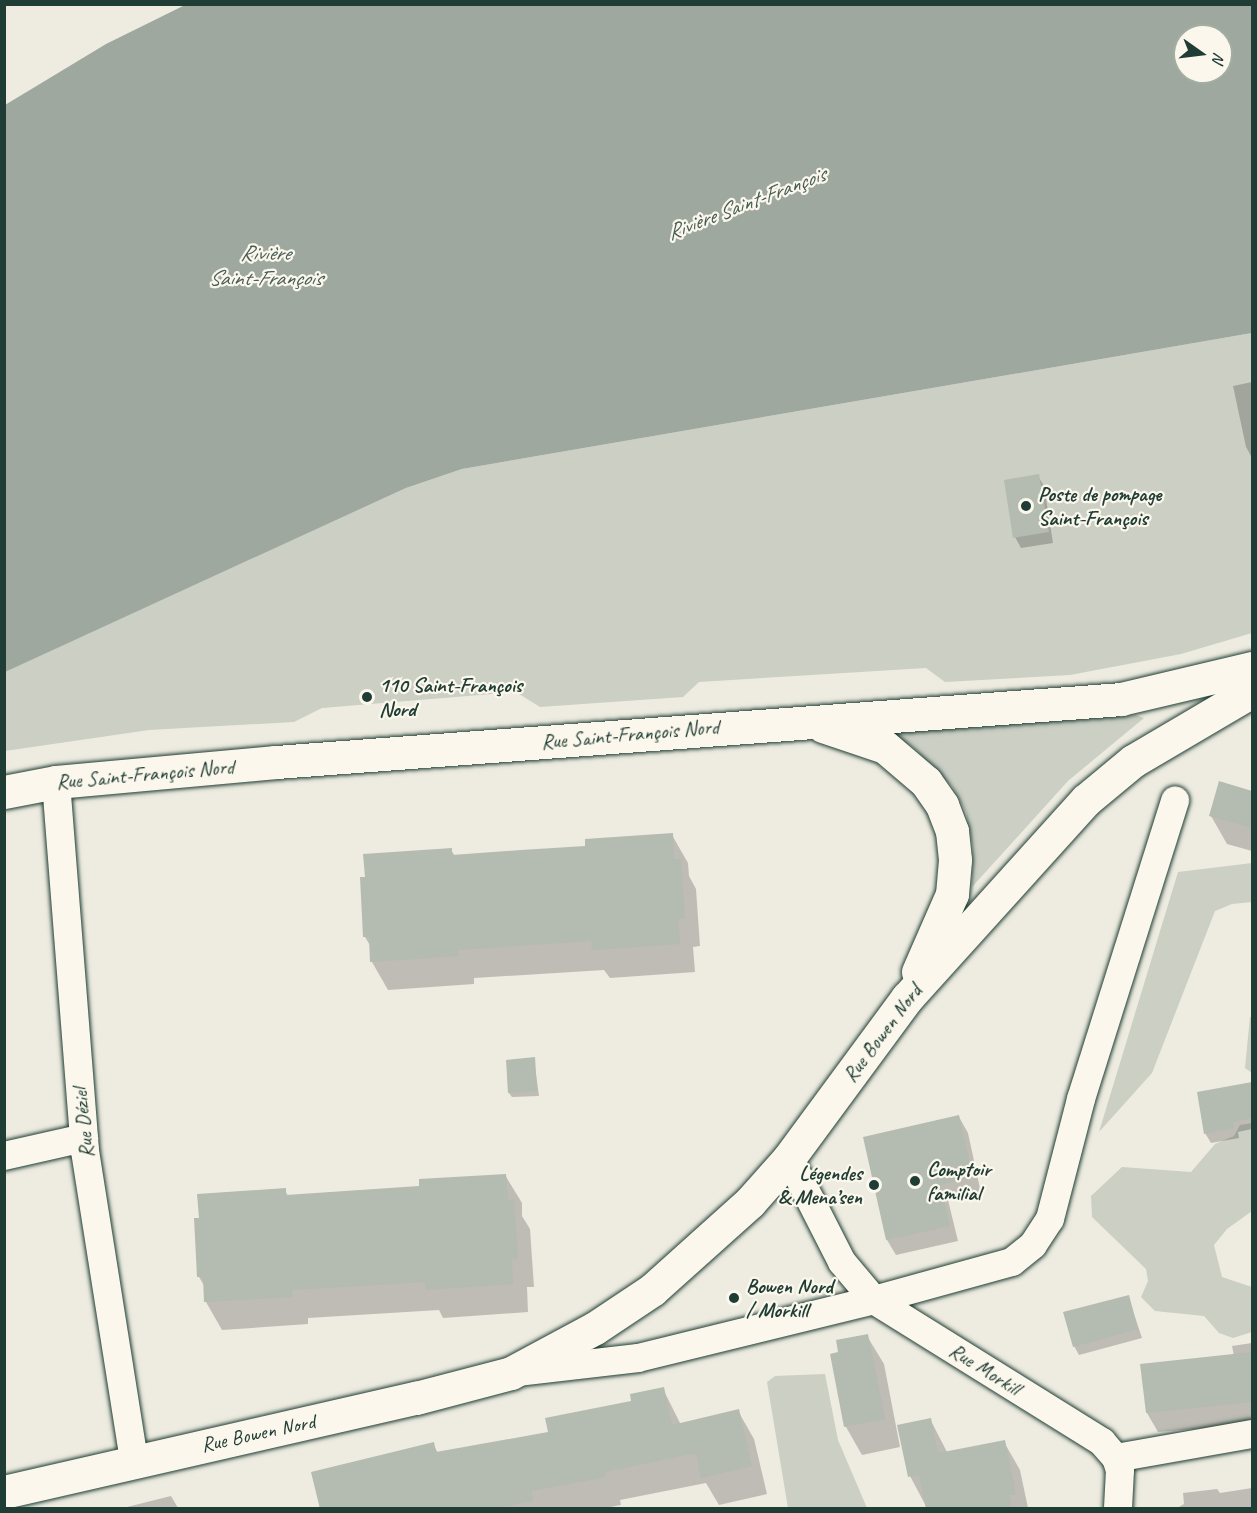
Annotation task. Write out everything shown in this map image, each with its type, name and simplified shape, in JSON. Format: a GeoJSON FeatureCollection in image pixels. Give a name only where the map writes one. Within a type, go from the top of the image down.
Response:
{"type":"FeatureCollection","features":[{"type":"Feature","properties":{"kind":"street","name":"Rue Saint-François Nord"},"geometry":{"type":"LineString","coordinates":[[4,792],[56,782],[800,720],[1121,699],[1252,668]]}},
{"type":"Feature","properties":{"kind":"street","name":"Rue Bowen Nord"},"geometry":{"type":"LineString","coordinates":[[511,1373],[545,1358],[652,1290],[727,1224],[789,1158],[907,998],[1086,800],[1133,761],[1252,691]]}},
{"type":"Feature","properties":{"kind":"street"},"geometry":{"type":"LineString","coordinates":[[800,720],[857,735],[885,747],[926,782],[942,805],[952,831],[955,860],[952,894],[907,998]]}},
{"type":"Feature","properties":{"kind":"street","name":"Rue Déziel"},"geometry":{"type":"LineString","coordinates":[[56,782],[84,1138],[134,1460]]}},
{"type":"Feature","properties":{"kind":"street","name":"Rue Bowen Nord"},"geometry":{"type":"LineString","coordinates":[[4,1492],[134,1460],[416,1398],[511,1373],[638,1358],[874,1300],[1011,1262],[1033,1245],[1050,1219],[1084,1088],[1174,800]]}},
{"type":"Feature","properties":{"kind":"street"},"geometry":{"type":"LineString","coordinates":[[4,1156],[84,1138]]}},
{"type":"Feature","properties":{"kind":"street","name":"Rue Morkill"},"geometry":{"type":"LineString","coordinates":[[789,1158],[842,1262],[874,1300],[1102,1442],[1116,1458]]}},
{"type":"Feature","properties":{"kind":"street"},"geometry":{"type":"LineString","coordinates":[[1118,1509],[1120,1470],[1116,1458],[1252,1434]]}},
{"type":"Feature","properties":{"kind":"shaded area"},"geometry":{"type":"Polygon","coordinates":[[[1252,333],[1252,633],[1181,654],[1070,675],[945,682],[926,668],[699,682],[683,697],[540,707],[516,692],[322,708],[294,722],[149,730],[5,751],[4,672],[406,488],[462,469],[1252,333]]]}},
{"type":"Feature","properties":{"kind":"shaded area"},"geometry":{"type":"Polygon","coordinates":[[[1136,715],[1144,718],[1068,781],[972,887],[973,848],[966,812],[952,786],[912,746],[889,733],[1136,715]]]}},
{"type":"Feature","properties":{"kind":"shaded area"},"geometry":{"type":"Polygon","coordinates":[[[1252,863],[1252,902],[1232,904],[1215,911],[1152,1073],[1099,1132],[1178,872],[1252,863]]]}},
{"type":"Feature","properties":{"kind":"shaded area"},"geometry":{"type":"Polygon","coordinates":[[[1250,1017],[1252,1017],[1252,1073],[1245,1068],[1250,1017]]]}},
{"type":"Feature","properties":{"kind":"shaded area"},"geometry":{"type":"Polygon","coordinates":[[[1252,1123],[1252,1211],[1227,1229],[1214,1245],[1222,1277],[1252,1287],[1252,1332],[1233,1338],[1219,1333],[1204,1316],[1155,1311],[1141,1297],[1148,1281],[1146,1269],[1092,1217],[1091,1196],[1122,1167],[1191,1172],[1215,1144],[1234,1136],[1240,1125],[1252,1123]]]}},
{"type":"Feature","properties":{"kind":"shaded area"},"geometry":{"type":"Polygon","coordinates":[[[825,1374],[838,1440],[867,1508],[788,1508],[767,1382],[775,1376],[825,1374]]]}},
{"type":"Feature","properties":{"kind":"water","name":"Rivière Saint-François"},"geometry":{"type":"Polygon","coordinates":[[[185,5],[1252,5],[1252,333],[462,469],[406,488],[5,672],[5,105],[106,44],[185,5]]]}},
{"type":"Feature","properties":{"kind":"building","name":"Poste de pompage Saint-François"},"geometry":{"type":"Polygon","coordinates":[[[1039,474],[1049,532],[1013,538],[1004,480],[1039,474]]]}},
{"type":"Feature","properties":{"kind":"building"},"geometry":{"type":"Polygon","coordinates":[[[1219,781],[1252,791],[1252,828],[1209,816],[1219,781]]]}},
{"type":"Feature","properties":{"kind":"building"},"geometry":{"type":"Polygon","coordinates":[[[673,833],[674,859],[681,859],[685,919],[678,919],[680,944],[592,950],[591,941],[458,950],[459,956],[370,962],[369,937],[363,937],[360,877],[365,877],[363,854],[452,848],[452,855],[585,846],[585,839],[673,833]]]}},
{"type":"Feature","properties":{"kind":"building"},"geometry":{"type":"Polygon","coordinates":[[[535,1057],[537,1091],[508,1093],[506,1060],[535,1057]]]}},
{"type":"Feature","properties":{"kind":"building"},"geometry":{"type":"Polygon","coordinates":[[[1252,1082],[1252,1118],[1233,1122],[1234,1128],[1204,1134],[1197,1092],[1252,1082]]]}},
{"type":"Feature","properties":{"kind":"building","name":"Comptoir familial"},"geometry":{"type":"Polygon","coordinates":[[[959,1115],[973,1177],[940,1185],[950,1226],[886,1240],[863,1137],[959,1115]]]}},
{"type":"Feature","properties":{"kind":"building"},"geometry":{"type":"Polygon","coordinates":[[[506,1174],[508,1200],[514,1199],[518,1259],[512,1259],[513,1284],[426,1290],[425,1282],[292,1290],[293,1297],[204,1302],[203,1277],[197,1277],[194,1218],[199,1218],[197,1194],[286,1188],[286,1195],[419,1186],[419,1179],[506,1174]]]}},
{"type":"Feature","properties":{"kind":"building"},"geometry":{"type":"Polygon","coordinates":[[[1129,1295],[1138,1329],[1073,1347],[1063,1312],[1129,1295]]]}},
{"type":"Feature","properties":{"kind":"building"},"geometry":{"type":"Polygon","coordinates":[[[868,1334],[885,1419],[844,1427],[830,1354],[838,1352],[836,1340],[868,1334]]]}},
{"type":"Feature","properties":{"kind":"building"},"geometry":{"type":"Polygon","coordinates":[[[1252,1352],[1252,1402],[1146,1413],[1140,1364],[1252,1352]]]}},
{"type":"Feature","properties":{"kind":"building"},"geometry":{"type":"Polygon","coordinates":[[[664,1387],[672,1425],[739,1409],[752,1466],[701,1478],[696,1453],[605,1472],[606,1477],[531,1491],[533,1501],[493,1509],[320,1509],[311,1472],[434,1442],[436,1452],[548,1432],[545,1418],[631,1401],[630,1394],[664,1387]]]}},
{"type":"Feature","properties":{"kind":"building"},"geometry":{"type":"Polygon","coordinates":[[[931,1418],[938,1453],[1005,1440],[1016,1495],[1009,1495],[1012,1509],[926,1509],[919,1475],[908,1477],[897,1425],[931,1418]]]}},
{"type":"Feature","properties":{"kind":"place","name":"Poste de pompage Saint-François"},"geometry":{"type":"Point","coordinates":[1026,506]}},
{"type":"Feature","properties":{"kind":"place","name":"110 Saint-François Nord"},"geometry":{"type":"Point","coordinates":[367,697]}},
{"type":"Feature","properties":{"kind":"place","name":"Comptoir familial"},"geometry":{"type":"Point","coordinates":[915,1181]}},
{"type":"Feature","properties":{"kind":"place","name":"Légendes & Mena’sen"},"geometry":{"type":"Point","coordinates":[874,1185]}},
{"type":"Feature","properties":{"kind":"place","name":"Bowen Nord / Morkill"},"geometry":{"type":"Point","coordinates":[734,1298]}}]}
